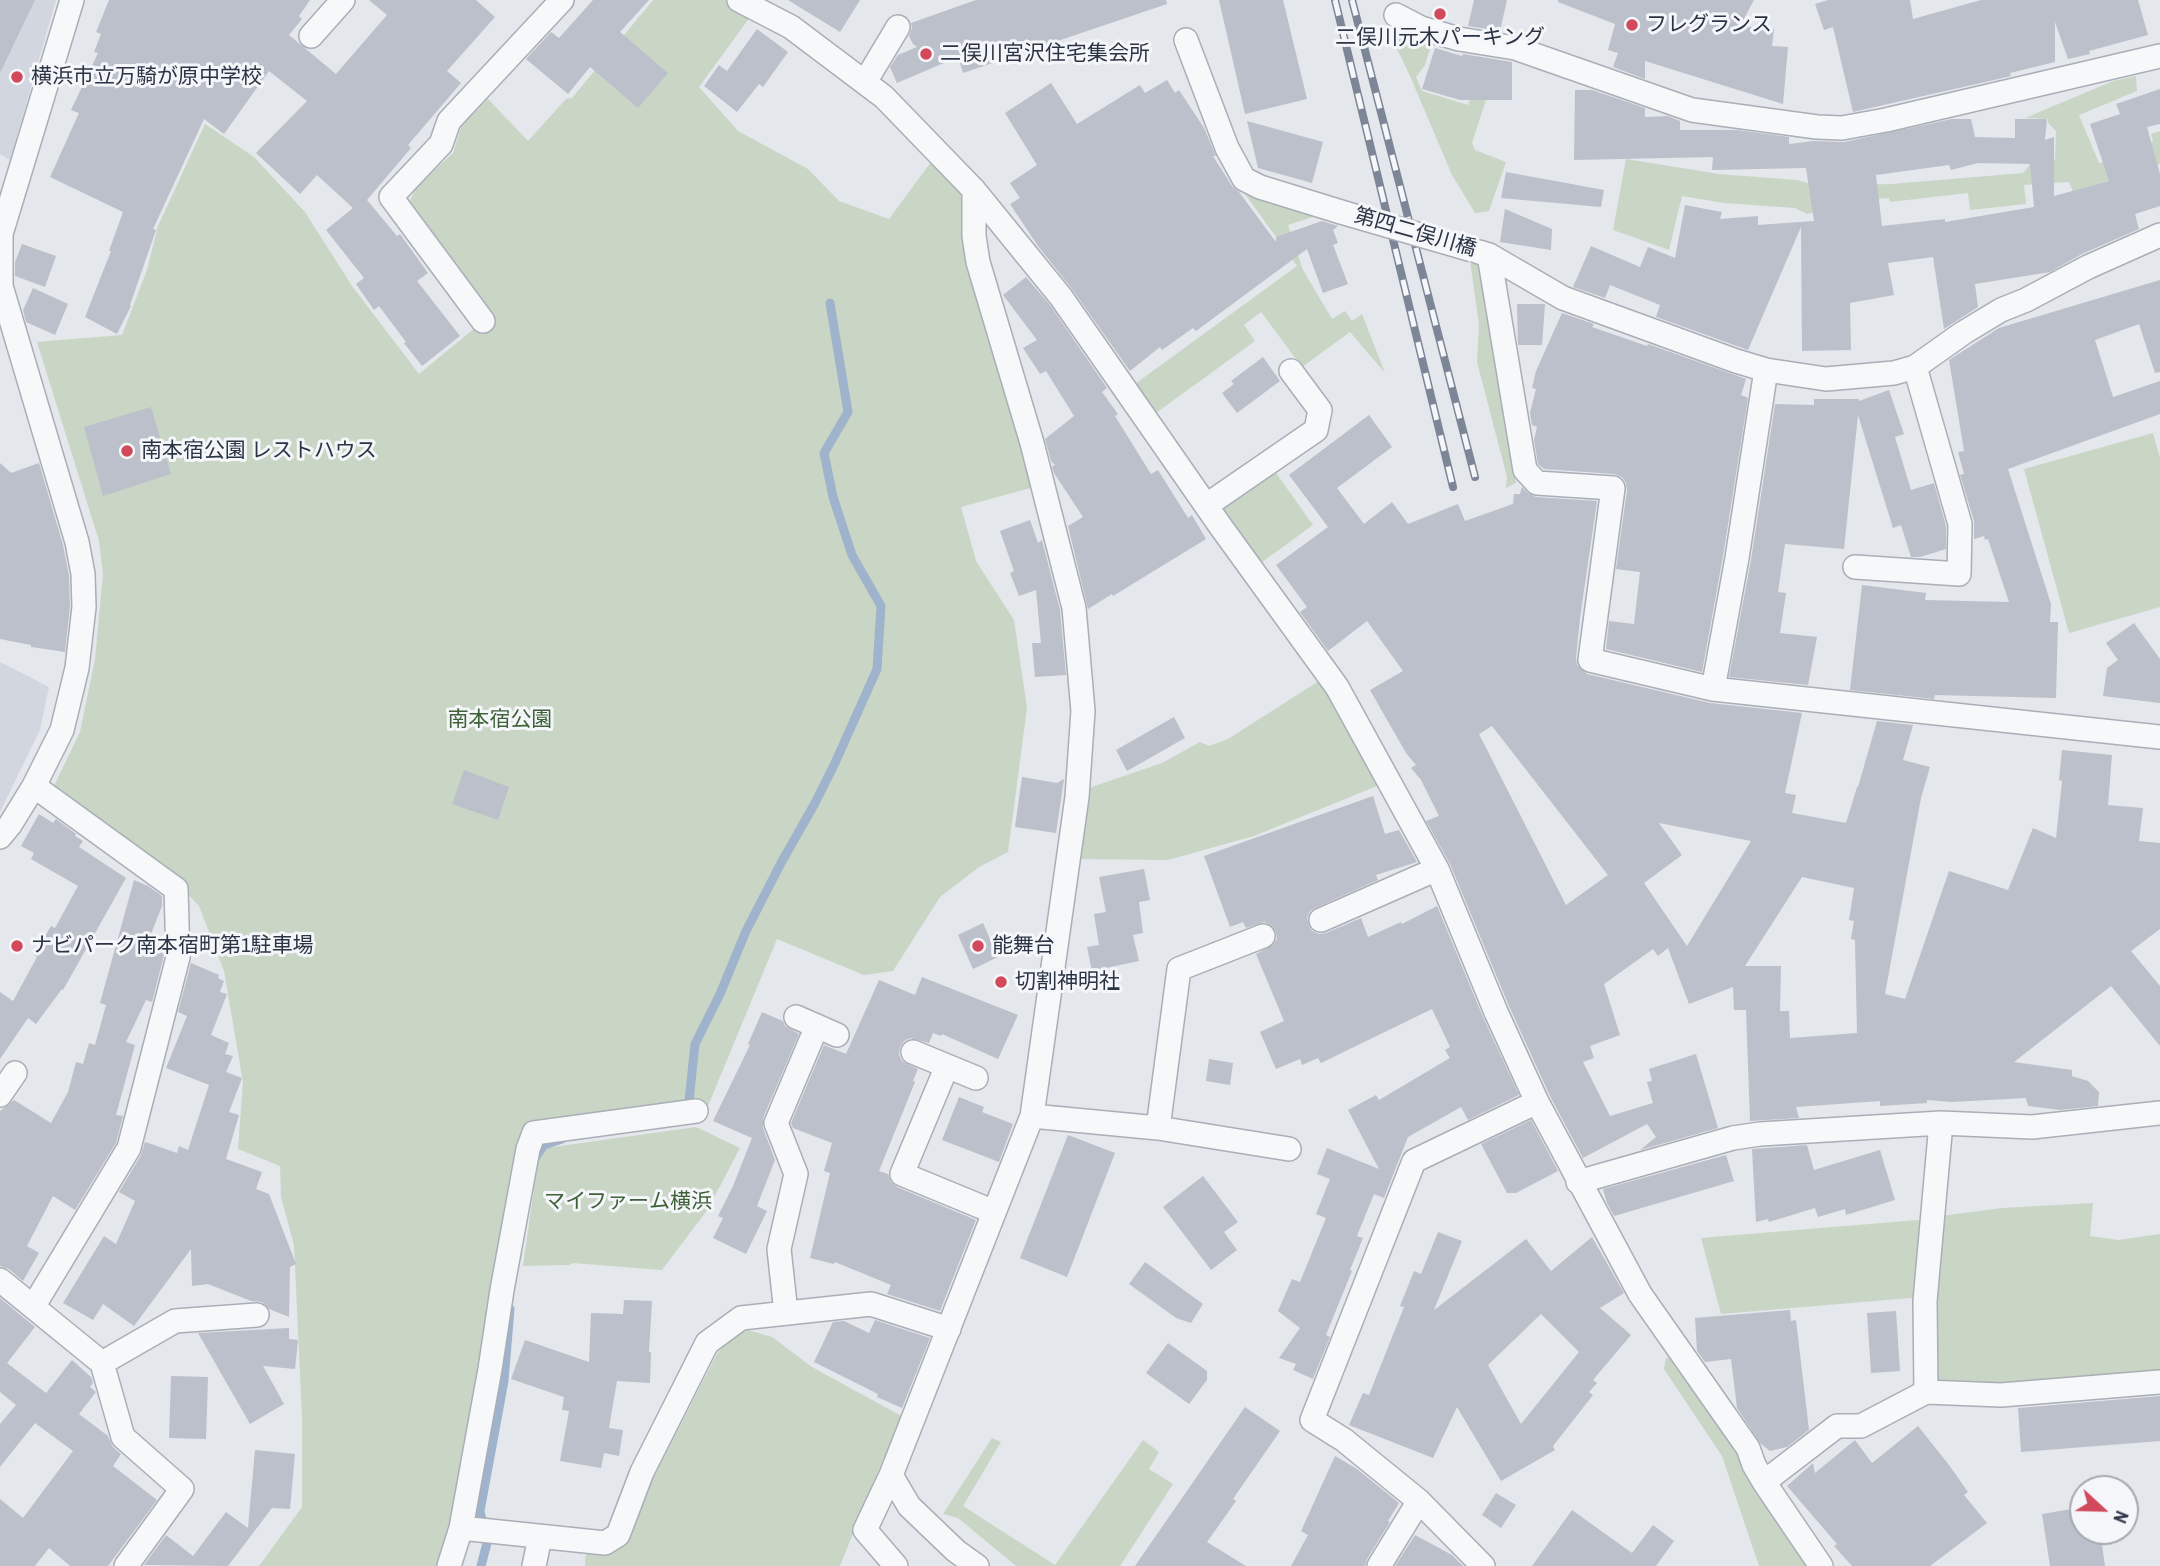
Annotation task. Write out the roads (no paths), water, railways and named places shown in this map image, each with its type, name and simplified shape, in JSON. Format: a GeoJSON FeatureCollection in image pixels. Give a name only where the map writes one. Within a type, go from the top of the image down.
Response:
{"type":"FeatureCollection","features":[{"type":"Feature","properties":{"kind":"street"},"geometry":{"type":"LineString","coordinates":[[0,837],[34,786],[62,730],[77,668],[84,607],[83,574],[77,542],[1,286],[1,234],[72,0]]}},
{"type":"Feature","properties":{"kind":"street"},"geometry":{"type":"LineString","coordinates":[[311,36],[343,0]]}},
{"type":"Feature","properties":{"kind":"street"},"geometry":{"type":"LineString","coordinates":[[483,321],[391,197],[441,144],[449,121],[562,0]]}},
{"type":"Feature","properties":{"kind":"street"},"geometry":{"type":"LineString","coordinates":[[739,0],[791,27],[884,97],[974,190],[1061,297],[1337,687],[1437,869],[1496,1013],[1578,1182],[1640,1294],[1748,1448],[1764,1482],[1821,1566]]}},
{"type":"Feature","properties":{"kind":"street"},"geometry":{"type":"LineString","coordinates":[[1396,15],[1421,28],[1459,39],[1516,48],[1692,110],[1817,127],[1842,128],[1886,120],[2160,56]]}},
{"type":"Feature","properties":{"kind":"street"},"geometry":{"type":"LineString","coordinates":[[864,82],[898,27]]}},
{"type":"Feature","properties":{"kind":"street","name":"第四二俣川橋"},"geometry":{"type":"LineString","coordinates":[[1186,40],[1227,148],[1244,179],[1260,187],[1481,252],[1563,298],[1766,370],[1826,379],[1894,373],[1915,368]]}},
{"type":"Feature","properties":{"kind":"street"},"geometry":{"type":"LineString","coordinates":[[896,1566],[865,1530],[891,1475],[1032,1116],[1077,797],[1083,711],[1074,608],[1032,443],[978,261],[974,236],[974,190]]}},
{"type":"Feature","properties":{"kind":"street"},"geometry":{"type":"LineString","coordinates":[[1856,567],[1959,574],[1960,524],[1915,368],[1963,332],[2001,310],[2160,235]]}},
{"type":"Feature","properties":{"kind":"street"},"geometry":{"type":"LineString","coordinates":[[1481,252],[1525,470],[1537,482],[1613,488],[1590,660],[1713,689],[2160,737]]}},
{"type":"Feature","properties":{"kind":"street"},"geometry":{"type":"LineString","coordinates":[[1713,689],[1737,558],[1766,370]]}},
{"type":"Feature","properties":{"kind":"street"},"geometry":{"type":"LineString","coordinates":[[1207,505],[1316,429],[1320,410],[1291,371]]}},
{"type":"Feature","properties":{"kind":"street"},"geometry":{"type":"LineString","coordinates":[[33,1307],[129,1148],[178,957],[176,889],[34,786]]}},
{"type":"Feature","properties":{"kind":"street"},"geometry":{"type":"LineString","coordinates":[[1321,920],[1437,869]]}},
{"type":"Feature","properties":{"kind":"street"},"geometry":{"type":"LineString","coordinates":[[1158,1128],[1179,969],[1263,936]]}},
{"type":"Feature","properties":{"kind":"street"},"geometry":{"type":"LineString","coordinates":[[786,1313],[779,1249],[796,1174],[776,1123],[817,1026]]}},
{"type":"Feature","properties":{"kind":"street"},"geometry":{"type":"LineString","coordinates":[[913,1052],[976,1078]]}},
{"type":"Feature","properties":{"kind":"street"},"geometry":{"type":"LineString","coordinates":[[947,1066],[902,1174],[994,1212]]}},
{"type":"Feature","properties":{"kind":"street"},"geometry":{"type":"LineString","coordinates":[[0,1095],[15,1073]]}},
{"type":"Feature","properties":{"kind":"street"},"geometry":{"type":"LineString","coordinates":[[1483,1566],[1419,1501],[1344,1440],[1312,1420],[1414,1161],[1537,1102]]}},
{"type":"Feature","properties":{"kind":"street"},"geometry":{"type":"LineString","coordinates":[[449,1566],[461,1528],[528,1149],[534,1133],[695,1111]]}},
{"type":"Feature","properties":{"kind":"street"},"geometry":{"type":"LineString","coordinates":[[1578,1182],[1733,1138],[1760,1133],[1941,1123],[2032,1127],[2160,1112]]}},
{"type":"Feature","properties":{"kind":"street"},"geometry":{"type":"LineString","coordinates":[[1032,1116],[1158,1128],[1289,1149]]}},
{"type":"Feature","properties":{"kind":"street"},"geometry":{"type":"LineString","coordinates":[[1926,1392],[1925,1301],[1941,1123]]}},
{"type":"Feature","properties":{"kind":"street"},"geometry":{"type":"LineString","coordinates":[[0,1280],[102,1363],[123,1437],[182,1489],[126,1566]]}},
{"type":"Feature","properties":{"kind":"street"},"geometry":{"type":"LineString","coordinates":[[461,1528],[605,1543],[618,1535],[642,1472],[707,1343],[741,1318],[871,1304],[949,1329]]}},
{"type":"Feature","properties":{"kind":"street"},"geometry":{"type":"LineString","coordinates":[[102,1363],[175,1321],[257,1315]]}},
{"type":"Feature","properties":{"kind":"street"},"geometry":{"type":"LineString","coordinates":[[1764,1482],[1837,1426],[1861,1426],[1926,1392],[2001,1395],[2160,1382]]}},
{"type":"Feature","properties":{"kind":"street"},"geometry":{"type":"LineString","coordinates":[[891,1475],[909,1506],[956,1551],[978,1566]]}},
{"type":"Feature","properties":{"kind":"street"},"geometry":{"type":"LineString","coordinates":[[1379,1566],[1419,1501]]}},
{"type":"Feature","properties":{"kind":"street"},"geometry":{"type":"LineString","coordinates":[[534,1566],[540,1536]]}},
{"type":"Feature","properties":{"kind":"waterway"},"geometry":{"type":"LineString","coordinates":[[688,1110],[695,1044],[720,994],[746,931],[815,803],[877,669],[881,606],[852,555],[833,497],[824,453],[848,412],[830,303]]}},
{"type":"Feature","properties":{"kind":"waterway"},"geometry":{"type":"LineString","coordinates":[[533,1161],[544,1145],[562,1139]]}},
{"type":"Feature","properties":{"kind":"waterway"},"geometry":{"type":"LineString","coordinates":[[481,1566],[487,1543],[480,1511],[504,1381],[510,1309]]}},
{"type":"Feature","properties":{"kind":"railway"},"geometry":{"type":"LineString","coordinates":[[1335,0],[1453,487]]}},
{"type":"Feature","properties":{"kind":"railway"},"geometry":{"type":"LineString","coordinates":[[1352,0],[1475,477]]}},
{"type":"Feature","properties":{"kind":"place","name":"二俣川元木パーキング"},"geometry":{"type":"Point","coordinates":[1440,14]}},
{"type":"Feature","properties":{"kind":"place","name":"フレグランス"},"geometry":{"type":"Point","coordinates":[1632,25]}},
{"type":"Feature","properties":{"kind":"place","name":"二俣川宮沢住宅集会所"},"geometry":{"type":"Point","coordinates":[926,54]}},
{"type":"Feature","properties":{"kind":"place","name":"横浜市立万騎が原中学校"},"geometry":{"type":"Point","coordinates":[17,77]}},
{"type":"Feature","properties":{"kind":"place","name":"南本宿公園 レストハウス"},"geometry":{"type":"Point","coordinates":[127,451]}},
{"type":"Feature","properties":{"kind":"place","name":"ナビパーク南本宿町第1駐車場"},"geometry":{"type":"Point","coordinates":[17,946]}},
{"type":"Feature","properties":{"kind":"place","name":"能舞台"},"geometry":{"type":"Point","coordinates":[978,946]}},
{"type":"Feature","properties":{"kind":"place","name":"切割神明社"},"geometry":{"type":"Point","coordinates":[1001,982]}},
{"type":"Feature","properties":{"kind":"park label","name":"南本宿公園"},"geometry":{"type":"Point","coordinates":[500,720]}},
{"type":"Feature","properties":{"kind":"park label","name":"マイファーム横浜"},"geometry":{"type":"Point","coordinates":[628,1202]}}]}
